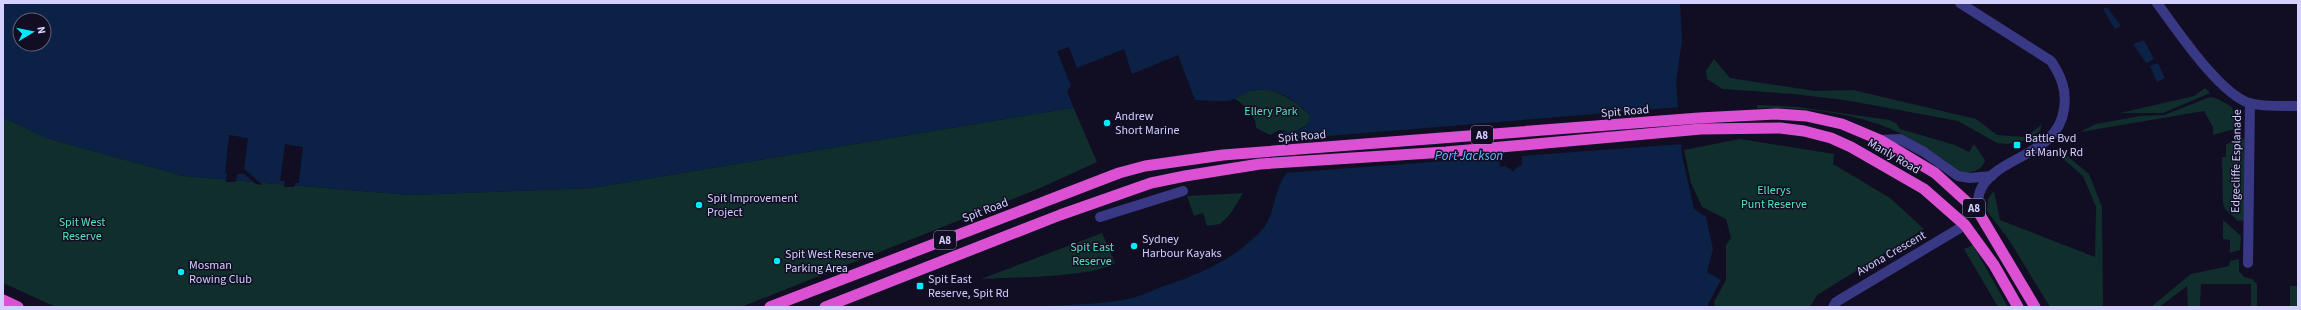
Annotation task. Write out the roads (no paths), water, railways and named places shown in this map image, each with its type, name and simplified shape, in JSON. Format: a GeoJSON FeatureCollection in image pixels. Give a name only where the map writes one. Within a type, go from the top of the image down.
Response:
{"type":"FeatureCollection","features":[{"type":"Feature","properties":{"kind":"highway","name":"Spit Road"},"geometry":{"type":"LineString","coordinates":[[770,307],[1119,173],[1145,166],[1187,159],[1699,118],[1776,114],[1806,116],[1858,130]]}},
{"type":"Feature","properties":{"kind":"highway","name":"Manly Road"},"geometry":{"type":"LineString","coordinates":[[1701,129],[1780,128],[1804,131],[1831,138],[1851,147],[1924,189],[1965,225],[1994,265],[2018,307]]}},
{"type":"Feature","properties":{"kind":"highway","name":"Spit Road"},"geometry":{"type":"LineString","coordinates":[[825,307],[1132,190],[1186,176],[1260,164],[1446,152],[1701,129]]}},
{"type":"Feature","properties":{"kind":"highway","name":"Manly Road"},"geometry":{"type":"LineString","coordinates":[[1858,130],[1880,140],[1935,173],[1980,214],[2035,307]]}},
{"type":"Feature","properties":{"kind":"highway"},"geometry":{"type":"LineString","coordinates":[[3,300],[18,307]]}},
{"type":"Feature","properties":{"kind":"street"},"geometry":{"type":"LineString","coordinates":[[1960,3],[2051,60],[2059,72],[2064,90],[2063,115],[2057,130],[2039,147],[1992,176],[1983,185],[1979,193],[1980,214]]}},
{"type":"Feature","properties":{"kind":"street","name":"Edgecliffe Esplanade"},"geometry":{"type":"LineString","coordinates":[[2157,3],[2194,52],[2232,94],[2250,103],[2248,262]]}},
{"type":"Feature","properties":{"kind":"street"},"geometry":{"type":"LineString","coordinates":[[2250,103],[2298,106]]}},
{"type":"Feature","properties":{"kind":"street"},"geometry":{"type":"LineString","coordinates":[[1880,140],[1900,139],[1924,152],[1958,176],[1970,178],[1992,176]]}},
{"type":"Feature","properties":{"kind":"street"},"geometry":{"type":"LineString","coordinates":[[1100,217],[1183,191]]}},
{"type":"Feature","properties":{"kind":"street","name":"Avona Crescent"},"geometry":{"type":"LineString","coordinates":[[1833,307],[1836,302],[1876,276],[1965,225]]}},
{"type":"Feature","properties":{"kind":"water","name":"Port Jackson"},"geometry":{"type":"Polygon","coordinates":[[[3,3],[1680,3],[1682,41],[1676,82],[1682,156],[1694,209],[1706,217],[1713,249],[1707,272],[1721,280],[1708,304],[1708,307],[1037,307],[1117,301],[1132,298],[1188,278],[1214,266],[1238,251],[1250,242],[1266,225],[1279,187],[1286,174],[1278,136],[1286,131],[1300,130],[1308,123],[1310,116],[1298,104],[1283,95],[1267,90],[1248,92],[1228,101],[1195,100],[1178,55],[1132,74],[1124,49],[1077,68],[1069,47],[1057,51],[1071,86],[1067,91],[1074,109],[1065,109],[592,188],[410,195],[184,176],[46,138],[3,117],[3,3]]]}},
{"type":"Feature","properties":{"kind":"water"},"geometry":{"type":"Polygon","coordinates":[[[2107,7],[2121,26],[2115,29],[2103,9],[2107,7]]]}},
{"type":"Feature","properties":{"kind":"water"},"geometry":{"type":"Polygon","coordinates":[[[2144,40],[2154,59],[2146,63],[2133,44],[2144,40]]]}},
{"type":"Feature","properties":{"kind":"water"},"geometry":{"type":"Polygon","coordinates":[[[2158,63],[2165,78],[2157,82],[2150,66],[2158,63]]]}},
{"type":"Feature","properties":{"kind":"place","name":"Andrew Short Marine"},"geometry":{"type":"Point","coordinates":[1107,123]}},
{"type":"Feature","properties":{"kind":"place","name":"Battle Bvd at Manly Rd"},"geometry":{"type":"Point","coordinates":[2017,145]}},
{"type":"Feature","properties":{"kind":"place","name":"Spit Improvement Project"},"geometry":{"type":"Point","coordinates":[699,205]}},
{"type":"Feature","properties":{"kind":"place","name":"Sydney Harbour Kayaks"},"geometry":{"type":"Point","coordinates":[1134,246]}},
{"type":"Feature","properties":{"kind":"place","name":"Spit West Reserve Parking Area"},"geometry":{"type":"Point","coordinates":[777,261]}},
{"type":"Feature","properties":{"kind":"place","name":"Mosman Rowing Club"},"geometry":{"type":"Point","coordinates":[181,272]}},
{"type":"Feature","properties":{"kind":"place","name":"Spit East Reserve, Spit Rd"},"geometry":{"type":"Point","coordinates":[920,286]}},
{"type":"Feature","properties":{"kind":"park label","name":"Ellery Park"},"geometry":{"type":"Point","coordinates":[1271,111]}},
{"type":"Feature","properties":{"kind":"park label","name":"Ellerys Punt Reserve"},"geometry":{"type":"Point","coordinates":[1774,197]}},
{"type":"Feature","properties":{"kind":"park label","name":"Spit West Reserve"},"geometry":{"type":"Point","coordinates":[82,229]}},
{"type":"Feature","properties":{"kind":"park label","name":"Spit East Reserve"},"geometry":{"type":"Point","coordinates":[1092,254]}}]}
